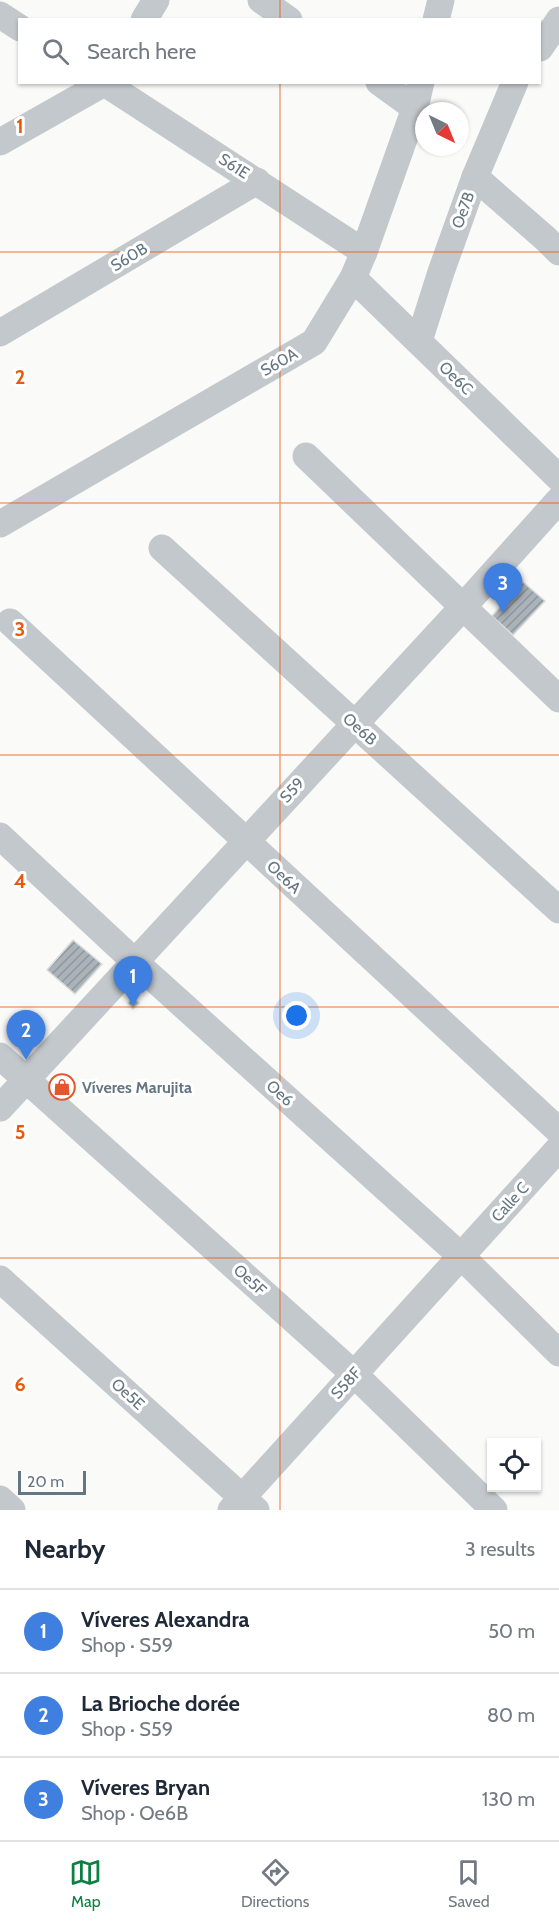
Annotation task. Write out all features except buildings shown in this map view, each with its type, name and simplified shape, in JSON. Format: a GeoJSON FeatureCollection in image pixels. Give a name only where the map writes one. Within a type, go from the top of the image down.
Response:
{"type":"FeatureCollection","features":[{"type":"Feature","properties":{"kind":"street"},"geometry":{"type":"LineString","coordinates":[[145,18],[156,0]]}},
{"type":"Feature","properties":{"kind":"street"},"geometry":{"type":"LineString","coordinates":[[261,0],[286,18]]}},
{"type":"Feature","properties":{"kind":"street"},"geometry":{"type":"LineString","coordinates":[[436,18],[441,0]]}},
{"type":"Feature","properties":{"kind":"street"},"geometry":{"type":"LineString","coordinates":[[0,15],[18,27]]}},
{"type":"Feature","properties":{"kind":"street"},"geometry":{"type":"LineString","coordinates":[[541,47],[559,20]]}},
{"type":"Feature","properties":{"kind":"street"},"geometry":{"type":"LineString","coordinates":[[0,142],[103,84]]}},
{"type":"Feature","properties":{"kind":"street","name":"S61E"},"geometry":{"type":"LineString","coordinates":[[107,84],[364,252]]}},
{"type":"Feature","properties":{"kind":"street"},"geometry":{"type":"LineString","coordinates":[[385,84],[418,95]]}},
{"type":"Feature","properties":{"kind":"street","name":"Oe7B"},"geometry":{"type":"LineString","coordinates":[[419,341],[475,177],[514,84]]}},
{"type":"Feature","properties":{"kind":"street","name":"S60A"},"geometry":{"type":"LineString","coordinates":[[0,524],[314,342],[353,278],[364,252],[418,95]]}},
{"type":"Feature","properties":{"kind":"street"},"geometry":{"type":"LineString","coordinates":[[475,177],[559,252]]}},
{"type":"Feature","properties":{"kind":"street","name":"S60B"},"geometry":{"type":"LineString","coordinates":[[0,333],[257,181]]}},
{"type":"Feature","properties":{"kind":"street","name":"Oe6C"},"geometry":{"type":"LineString","coordinates":[[353,278],[559,478]]}},
{"type":"Feature","properties":{"kind":"street"},"geometry":{"type":"LineString","coordinates":[[306,456],[559,699]]}},
{"type":"Feature","properties":{"kind":"street","name":"S59"},"geometry":{"type":"LineString","coordinates":[[0,1108],[559,500]]}},
{"type":"Feature","properties":{"kind":"street","name":"Oe6B"},"geometry":{"type":"LineString","coordinates":[[162,548],[559,910]]}},
{"type":"Feature","properties":{"kind":"street","name":"Oe6A"},"geometry":{"type":"LineString","coordinates":[[10,622],[559,1131]]}},
{"type":"Feature","properties":{"kind":"street","name":"Oe6"},"geometry":{"type":"LineString","coordinates":[[0,836],[134,961],[461,1256],[559,1353]]}},
{"type":"Feature","properties":{"kind":"street","name":"Oe5F"},"geometry":{"type":"LineString","coordinates":[[0,1056],[354,1374],[494,1510]]}},
{"type":"Feature","properties":{"kind":"street","name":"Calle C"},"geometry":{"type":"LineString","coordinates":[[461,1256],[559,1148]]}},
{"type":"Feature","properties":{"kind":"street","name":"S58F"},"geometry":{"type":"LineString","coordinates":[[243,1506],[354,1374],[461,1256]]}},
{"type":"Feature","properties":{"kind":"street","name":"Oe5E"},"geometry":{"type":"LineString","coordinates":[[0,1279],[243,1506]]}},
{"type":"Feature","properties":{"kind":"street"},"geometry":{"type":"LineString","coordinates":[[0,1499],[12,1510]]}},
{"type":"Feature","properties":{"kind":"place","name":"Víveres Bryan"},"geometry":{"type":"Point","coordinates":[503,613]}},
{"type":"Feature","properties":{"kind":"place","name":"Víveres Alexandra"},"geometry":{"type":"Point","coordinates":[133,1006]}},
{"type":"Feature","properties":{"kind":"place","name":"La Brioche dorée"},"geometry":{"type":"Point","coordinates":[26,1060]}},
{"type":"Feature","properties":{"kind":"place","name":"Víveres Marujita"},"geometry":{"type":"Point","coordinates":[62,1087]}}]}
